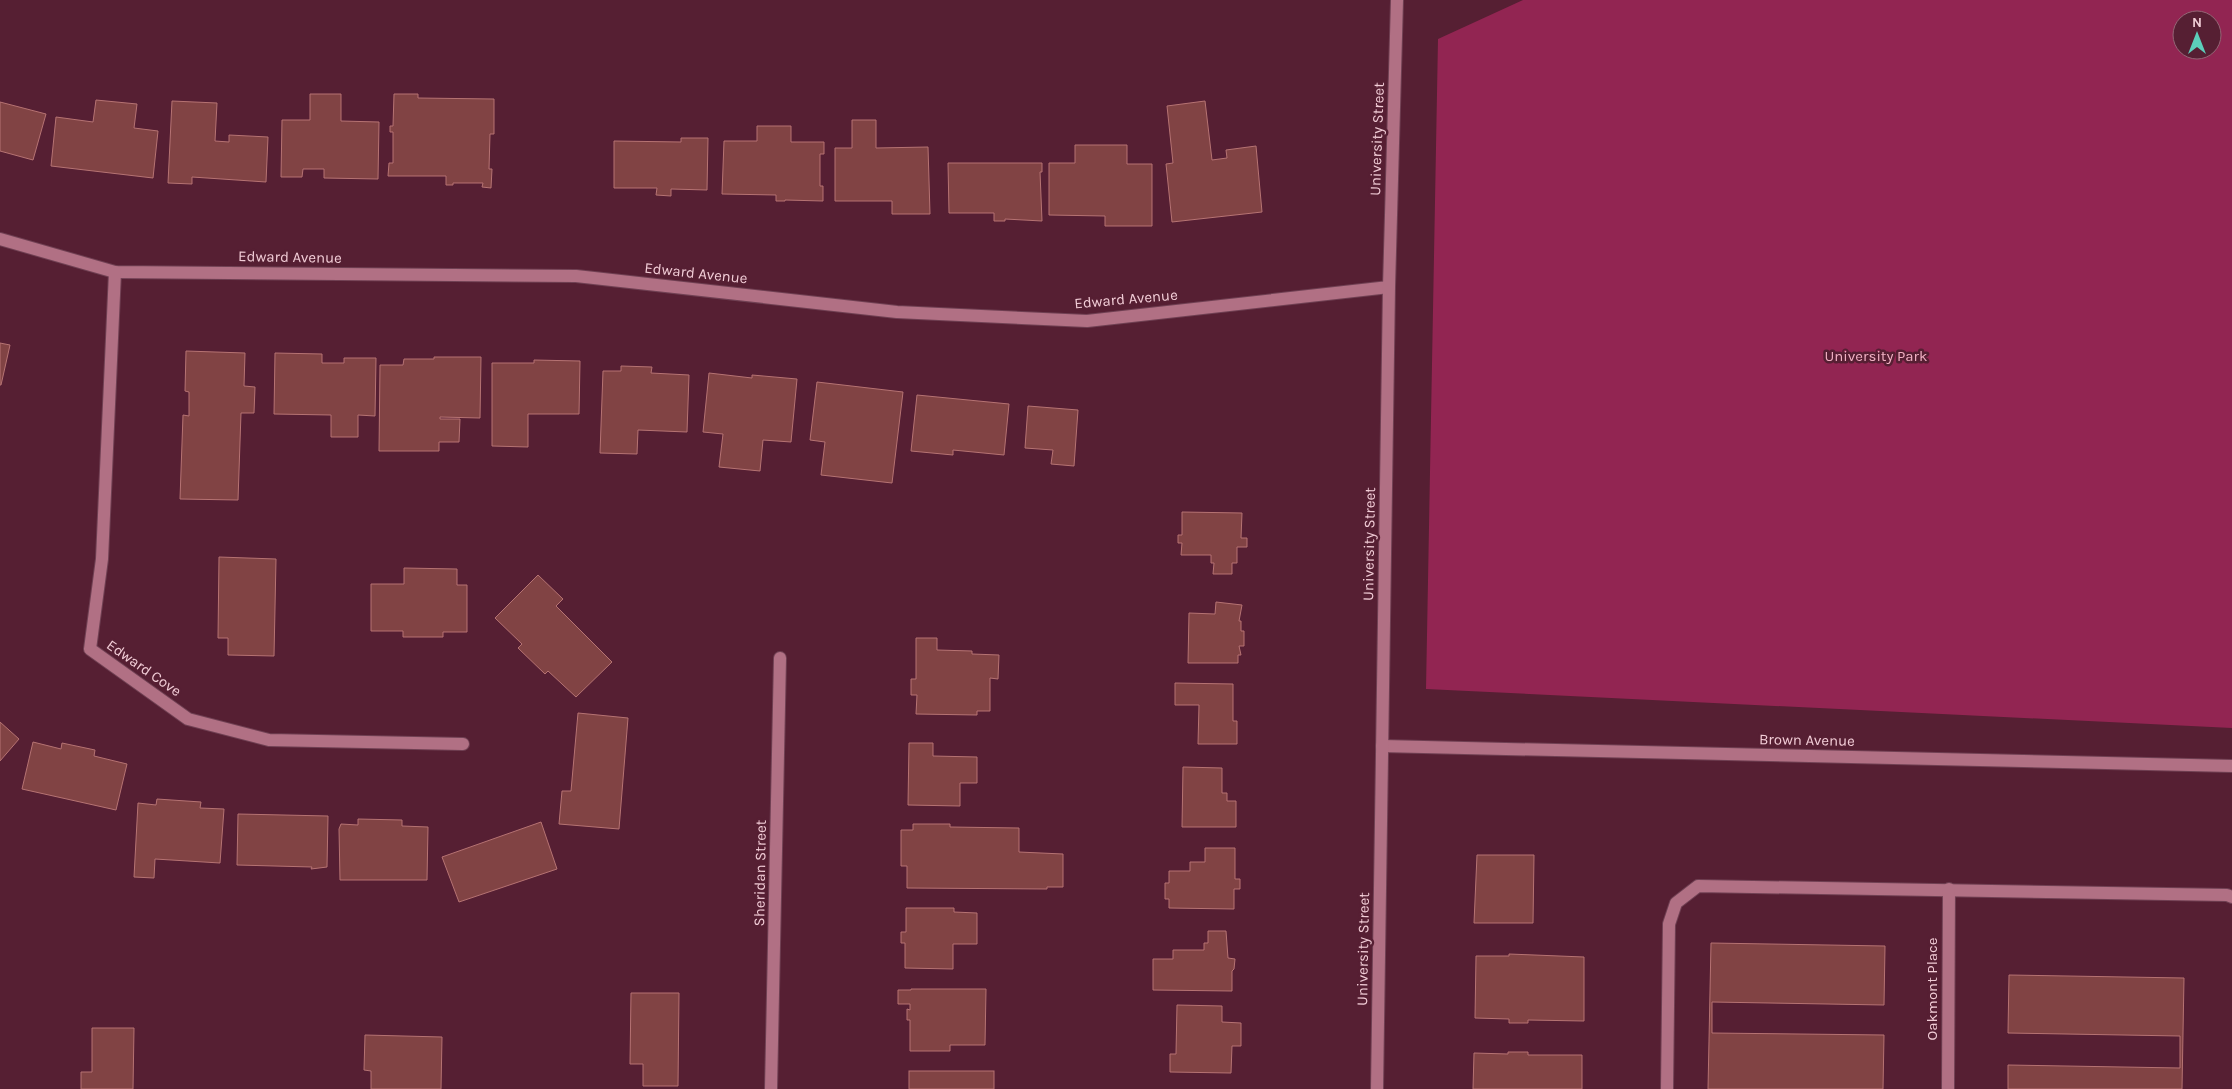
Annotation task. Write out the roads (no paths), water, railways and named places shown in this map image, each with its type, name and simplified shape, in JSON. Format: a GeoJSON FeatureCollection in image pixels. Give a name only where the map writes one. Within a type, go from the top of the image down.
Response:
{"type":"FeatureCollection","features":[{"type":"Feature","properties":{"kind":"street","name":"University Street"},"geometry":{"type":"LineString","coordinates":[[1377,1089],[1390,286],[1397,3]]}},
{"type":"Feature","properties":{"kind":"street","name":"Edward Avenue"},"geometry":{"type":"LineString","coordinates":[[0,239],[115,272],[576,276],[897,312],[1087,321],[1390,286]]}},
{"type":"Feature","properties":{"kind":"street","name":"Edward Cove"},"geometry":{"type":"LineString","coordinates":[[115,272],[102,559],[90,649],[188,719],[269,740],[463,744]]}},
{"type":"Feature","properties":{"kind":"street","name":"Sheridan Street"},"geometry":{"type":"LineString","coordinates":[[772,1089],[780,658]]}},
{"type":"Feature","properties":{"kind":"street","name":"Brown Avenue"},"geometry":{"type":"LineString","coordinates":[[1382,746],[2232,766]]}},
{"type":"Feature","properties":{"kind":"street"},"geometry":{"type":"LineString","coordinates":[[1667,1089],[1669,924],[1676,903],[1698,886],[1949,889],[2227,895],[2232,897]]}},
{"type":"Feature","properties":{"kind":"street","name":"Oakmont Place"},"geometry":{"type":"LineString","coordinates":[[1948,1089],[1949,889]]}},
{"type":"Feature","properties":{"kind":"park label","name":"University Park"},"geometry":{"type":"Point","coordinates":[1876,356]}}]}
